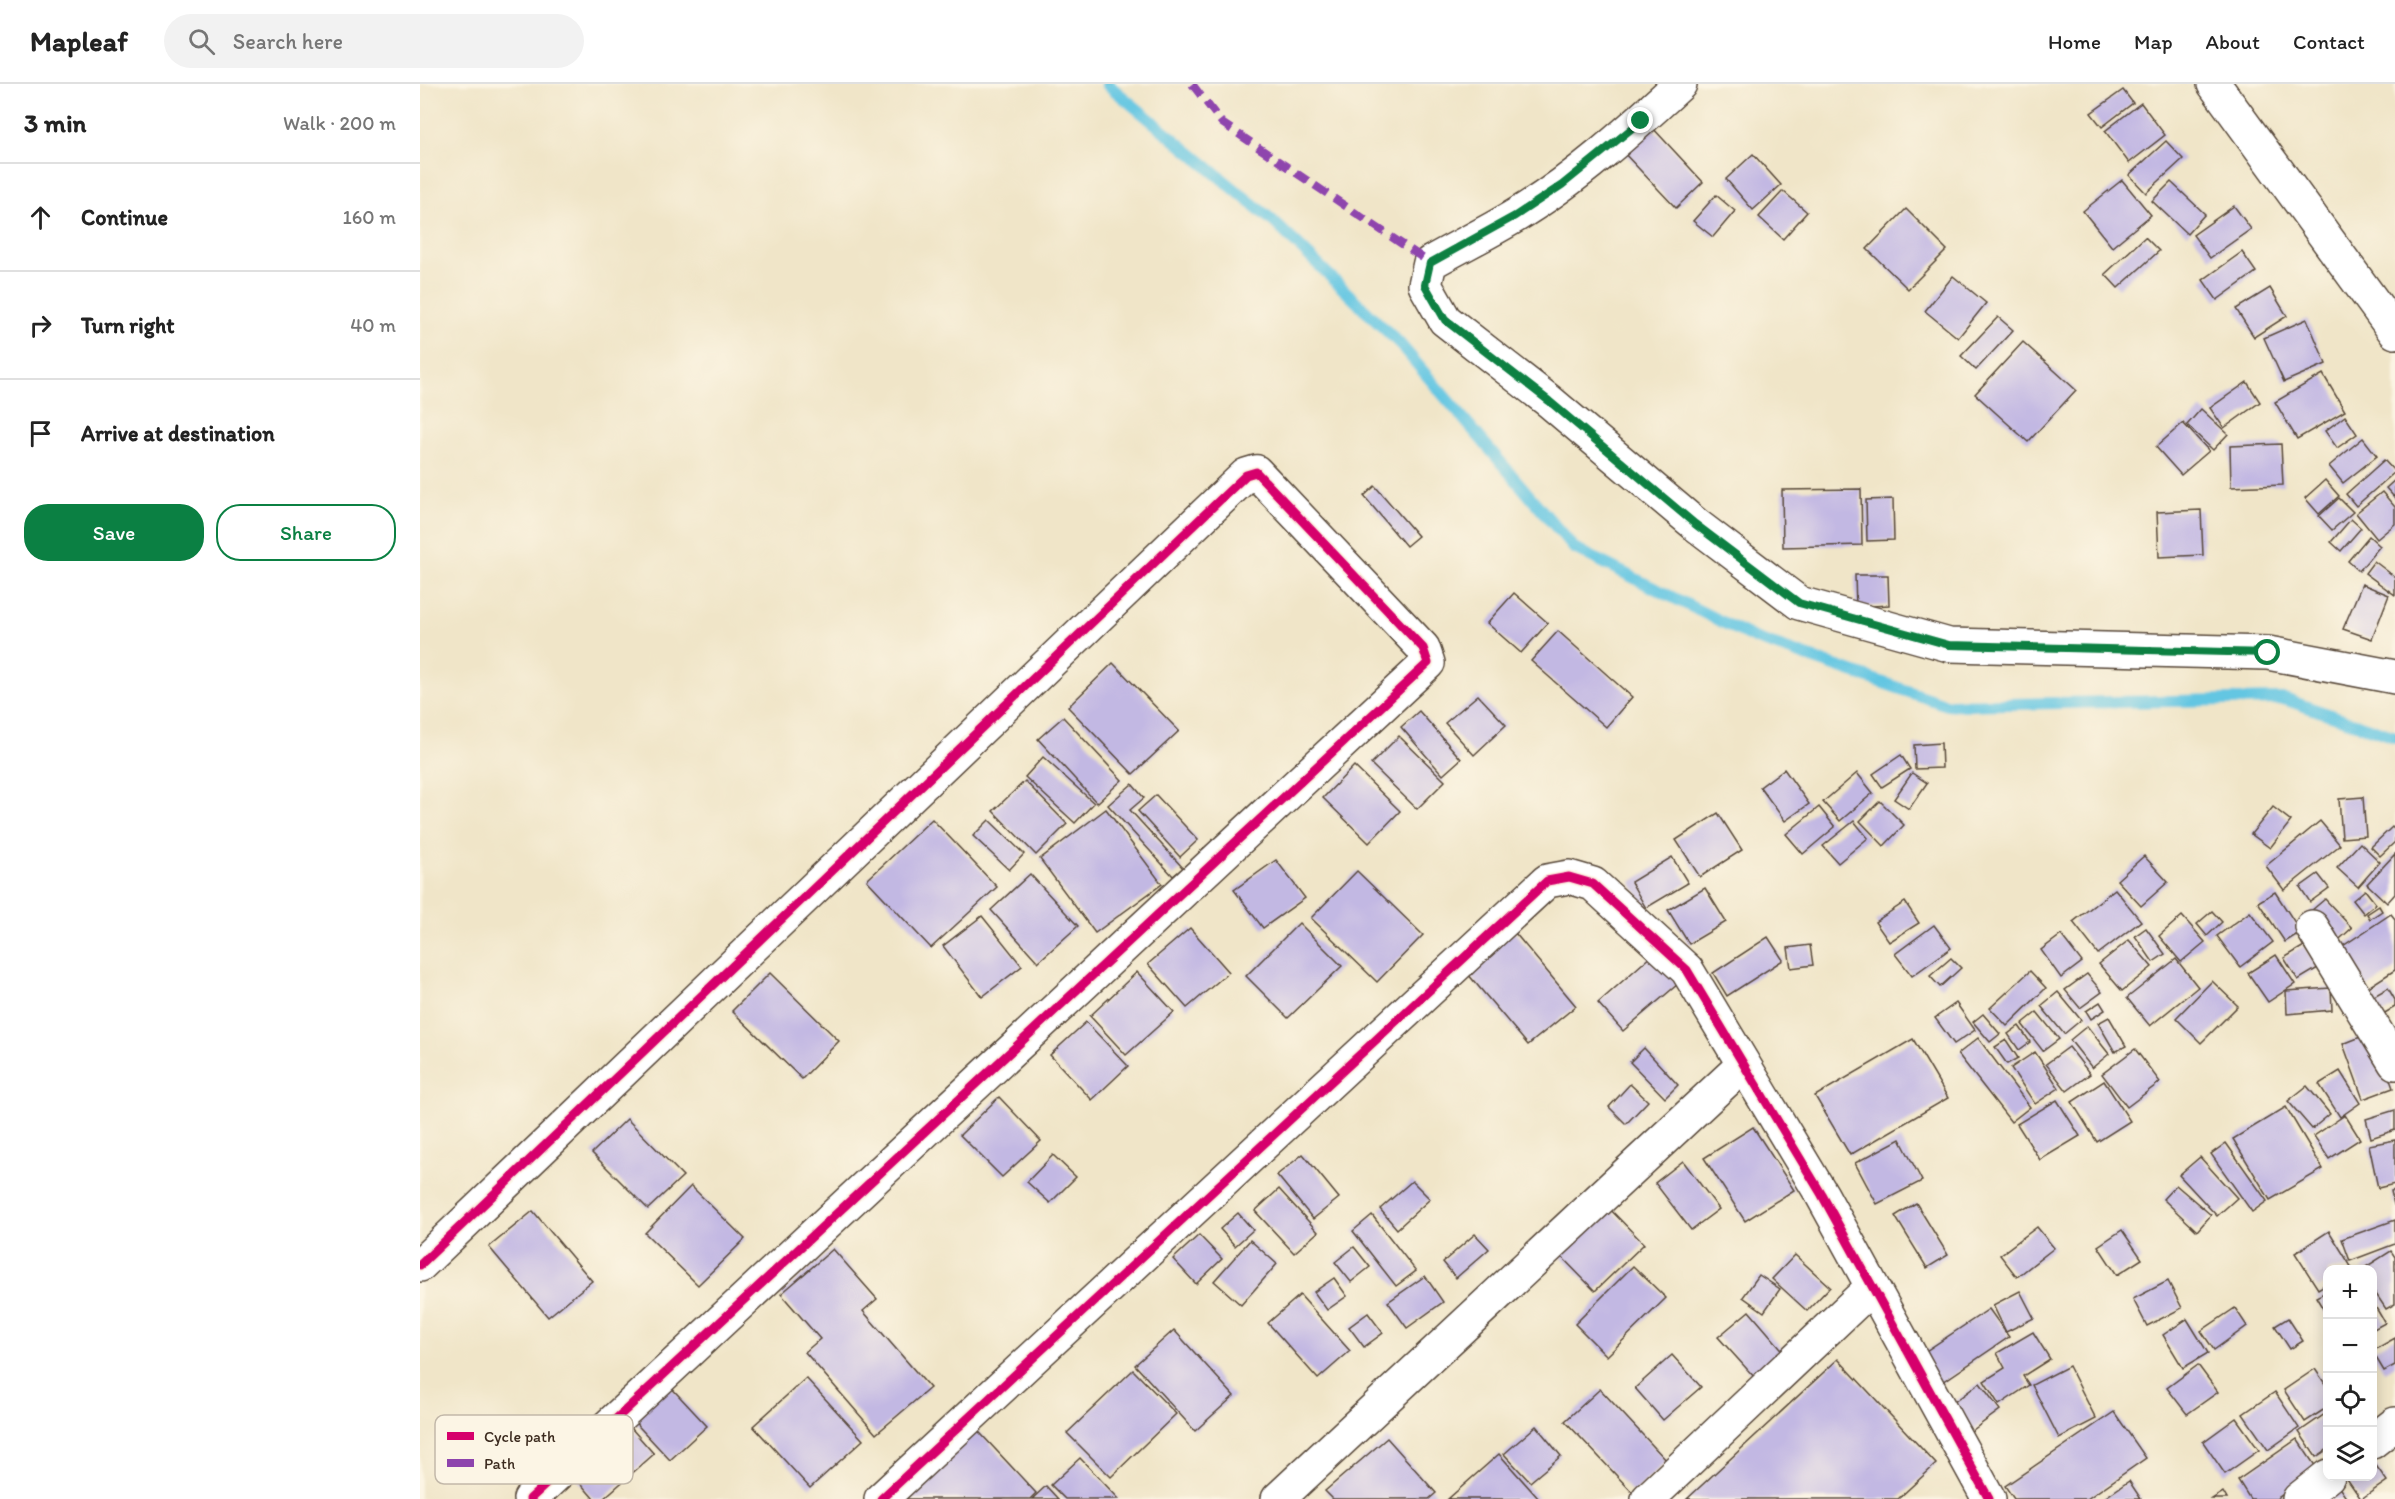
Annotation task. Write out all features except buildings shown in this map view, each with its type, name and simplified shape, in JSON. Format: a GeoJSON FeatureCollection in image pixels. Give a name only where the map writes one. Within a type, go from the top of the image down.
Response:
{"type":"FeatureCollection","features":[{"type":"Feature","properties":{"kind":"street"},"geometry":{"type":"LineString","coordinates":[[1680,84],[1641,121],[1562,185],[1515,216],[1430,263],[1425,285],[1445,320],[1549,401],[1695,524],[1799,603],[1949,645],[2268,653],[2395,677]]}},
{"type":"Feature","properties":{"kind":"street"},"geometry":{"type":"LineString","coordinates":[[2214,84],[2395,332]]}},
{"type":"Feature","properties":{"kind":"street"},"geometry":{"type":"LineString","coordinates":[[420,1265],[1246,475],[1256,472],[1423,648],[1428,663],[620,1415]]}},
{"type":"Feature","properties":{"kind":"street"},"geometry":{"type":"LineString","coordinates":[[881,1499],[1547,881],[1569,877],[1593,884],[1687,970],[1742,1066],[1821,1195],[1989,1499]]}},
{"type":"Feature","properties":{"kind":"street"},"geometry":{"type":"LineString","coordinates":[[2312,927],[2395,1063]]}},
{"type":"Feature","properties":{"kind":"street"},"geometry":{"type":"LineString","coordinates":[[1278,1499],[1742,1066]]}},
{"type":"Feature","properties":{"kind":"street"},"geometry":{"type":"LineString","coordinates":[[1648,1499],[1871,1288]]}},
{"type":"Feature","properties":{"kind":"street"},"geometry":{"type":"LineString","coordinates":[[2377,1439],[2395,1424]]}},
{"type":"Feature","properties":{"kind":"street"},"geometry":{"type":"LineString","coordinates":[[2299,1499],[2323,1480]]}},
{"type":"Feature","properties":{"kind":"street"},"geometry":{"type":"LineString","coordinates":[[530,1499],[546,1484]]}},
{"type":"Feature","properties":{"kind":"waterway"},"geometry":{"type":"LineString","coordinates":[[1107,84],[1273,221],[1399,343],[1574,548],[1754,638],[1947,705],[2284,699],[2395,737]]}},
{"type":"Feature","properties":{"kind":"marked path"},"geometry":{"type":"LineString","coordinates":[[1192,84],[1222,123],[1430,263]]}},
{"type":"Feature","properties":{"kind":"cycle path"},"geometry":{"type":"LineString","coordinates":[[420,1265],[1246,475],[1256,472],[1423,648],[1428,663],[620,1415]]}},
{"type":"Feature","properties":{"kind":"cycle path"},"geometry":{"type":"LineString","coordinates":[[881,1499],[1547,881],[1569,877],[1593,884],[1687,970],[1822,1195],[1989,1499]]}},
{"type":"Feature","properties":{"kind":"cycle path"},"geometry":{"type":"LineString","coordinates":[[530,1499],[546,1484]]}},
{"type":"Feature","properties":{"kind":"route"},"geometry":{"type":"LineString","coordinates":[[1641,121],[1562,185],[1515,216],[1430,263],[1425,285],[1445,320],[1549,401],[1695,524],[1799,603],[1949,645],[2268,653]]}}]}
